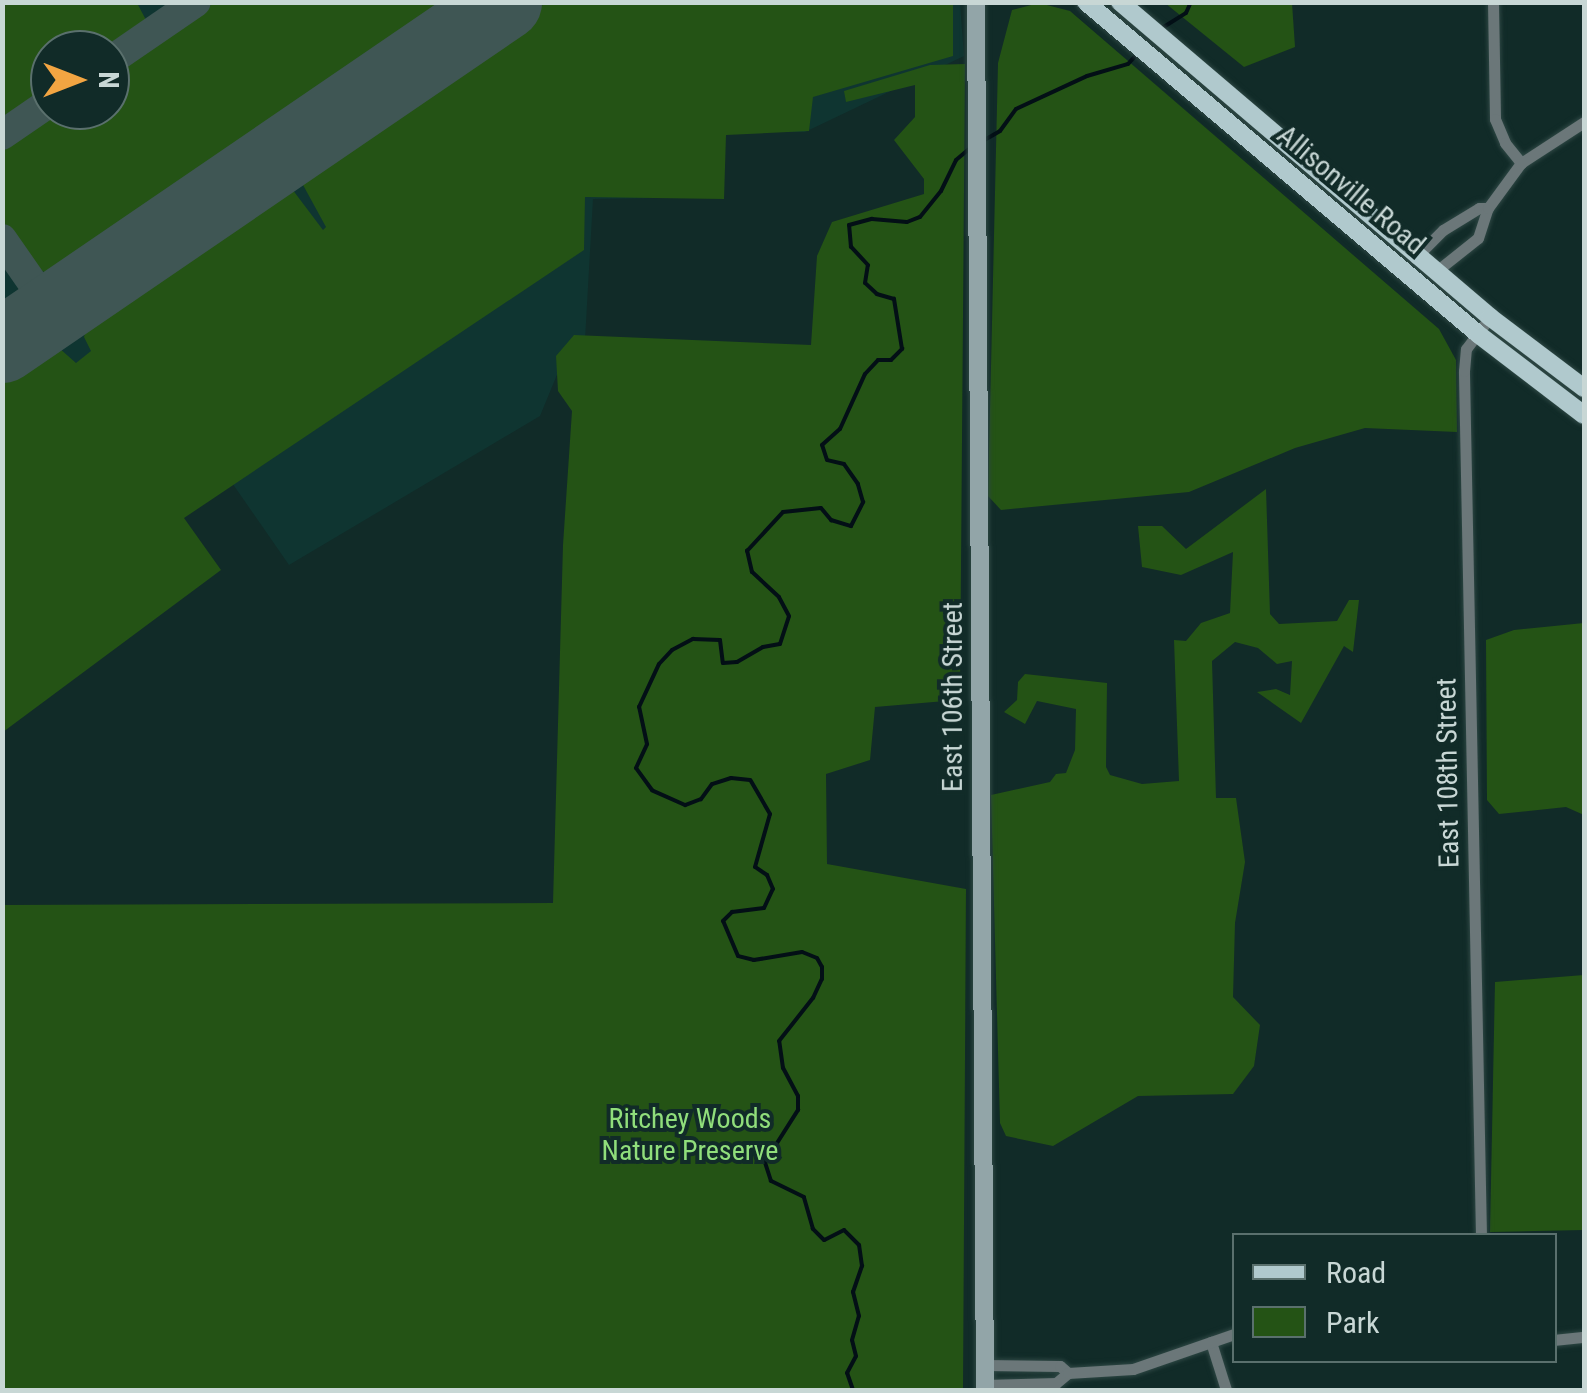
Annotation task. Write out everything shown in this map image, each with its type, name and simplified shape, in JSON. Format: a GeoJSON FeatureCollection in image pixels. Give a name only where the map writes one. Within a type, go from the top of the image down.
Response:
{"type":"FeatureCollection","features":[{"type":"Feature","properties":{"kind":"main road","name":"East 106th Street"},"geometry":{"type":"LineString","coordinates":[[976,2],[985,1388]]}},
{"type":"Feature","properties":{"kind":"main road","name":"Allisonville Road"},"geometry":{"type":"LineString","coordinates":[[1086,2],[1478,334],[1584,416]]}},
{"type":"Feature","properties":{"kind":"main road","name":"Allisonville Road"},"geometry":{"type":"LineString","coordinates":[[1120,2],[1490,317],[1584,388]]}},
{"type":"Feature","properties":{"kind":"street"},"geometry":{"type":"LineString","coordinates":[[1494,2],[1495,118],[1505,144],[1521,162]]}},
{"type":"Feature","properties":{"kind":"street"},"geometry":{"type":"LineString","coordinates":[[1422,286],[1478,238],[1488,208],[1521,162],[1584,122]]}},
{"type":"Feature","properties":{"kind":"street"},"geometry":{"type":"LineString","coordinates":[[1402,269],[1443,230],[1479,208],[1488,208]]}},
{"type":"Feature","properties":{"kind":"street","name":"East 108th Street"},"geometry":{"type":"LineString","coordinates":[[1481,1233],[1464,371],[1466,349],[1490,317]]}},
{"type":"Feature","properties":{"kind":"street"},"geometry":{"type":"LineString","coordinates":[[985,1388],[1056,1383],[1068,1374],[1133,1370],[1232,1335]]}},
{"type":"Feature","properties":{"kind":"street"},"geometry":{"type":"LineString","coordinates":[[1557,1340],[1584,1337]]}},
{"type":"Feature","properties":{"kind":"street"},"geometry":{"type":"LineString","coordinates":[[1211,1342],[1226,1390]]}},
{"type":"Feature","properties":{"kind":"street"},"geometry":{"type":"LineString","coordinates":[[984,1365],[1060,1366],[1068,1374]]}},
{"type":"Feature","properties":{"kind":"shaded area"},"geometry":{"type":"Polygon","coordinates":[[[3,3],[960,3],[964,56],[805,132],[722,132],[721,197],[593,199],[585,340],[568,348],[540,416],[289,565],[230,480],[3,635],[3,3]]]}},
{"type":"Feature","properties":{"kind":"green space"},"geometry":{"type":"Polygon","coordinates":[[[3,2],[137,3],[146,20],[130,33],[30,30],[30,104],[3,123],[3,2]]]}},
{"type":"Feature","properties":{"kind":"green space"},"geometry":{"type":"Polygon","coordinates":[[[547,2],[953,3],[953,56],[813,97],[809,131],[726,135],[724,199],[585,197],[584,250],[184,518],[221,570],[3,732],[3,376],[41,349],[59,348],[76,363],[91,351],[84,337],[90,315],[286,181],[323,230],[326,227],[297,174],[547,2]]]}},
{"type":"Feature","properties":{"kind":"green space"},"geometry":{"type":"Polygon","coordinates":[[[214,3],[458,3],[64,272],[46,273],[33,266],[3,221],[3,148],[30,129],[130,130],[130,60],[214,3]]]}},
{"type":"Feature","properties":{"kind":"green space"},"geometry":{"type":"Polygon","coordinates":[[[1039,3],[1070,11],[1439,329],[1456,360],[1457,432],[1365,428],[1295,448],[1189,492],[1001,510],[988,496],[998,63],[1012,10],[1039,3]]]}},
{"type":"Feature","properties":{"kind":"green space"},"geometry":{"type":"Polygon","coordinates":[[[1165,3],[1292,3],[1295,47],[1244,67],[1165,3]]]}},
{"type":"Feature","properties":{"kind":"green space","name":"Ritchey Woods Nature Preserve"},"geometry":{"type":"Polygon","coordinates":[[[965,64],[960,692],[957,700],[875,707],[870,760],[826,774],[827,864],[966,889],[963,1390],[3,1390],[3,905],[553,903],[563,545],[572,411],[558,391],[556,356],[574,335],[811,345],[817,256],[832,222],[924,194],[924,179],[894,140],[915,117],[915,85],[846,102],[844,91],[930,65],[965,64]]]}},
{"type":"Feature","properties":{"kind":"green space"},"geometry":{"type":"Polygon","coordinates":[[[1266,489],[1270,614],[1279,624],[1337,621],[1349,600],[1359,600],[1353,652],[1344,646],[1301,723],[1257,692],[1276,689],[1290,695],[1292,661],[1277,664],[1258,648],[1235,642],[1212,661],[1216,798],[1236,798],[1245,862],[1235,923],[1233,997],[1260,1025],[1254,1066],[1233,1094],[1138,1096],[1053,1146],[1006,1136],[1000,1123],[991,795],[1050,782],[1056,774],[1066,773],[1075,750],[1076,709],[1037,701],[1025,724],[1004,712],[1017,700],[1018,682],[1025,674],[1107,683],[1106,767],[1110,775],[1142,784],[1179,781],[1174,640],[1186,641],[1201,623],[1230,613],[1233,552],[1181,575],[1142,567],[1138,526],[1162,526],[1186,549],[1266,489]]]}},
{"type":"Feature","properties":{"kind":"green space"},"geometry":{"type":"Polygon","coordinates":[[[1584,623],[1584,815],[1566,807],[1499,814],[1487,800],[1486,640],[1514,630],[1584,623]]]}},
{"type":"Feature","properties":{"kind":"green space"},"geometry":{"type":"Polygon","coordinates":[[[1584,975],[1584,1230],[1490,1232],[1495,982],[1584,975]]]}},
{"type":"Feature","properties":{"kind":"waterway"},"geometry":{"type":"LineString","coordinates":[[1162,28],[1186,13],[1191,2]]}},
{"type":"Feature","properties":{"kind":"waterway"},"geometry":{"type":"LineString","coordinates":[[981,142],[1000,131],[1016,109],[1087,76],[1128,64],[1138,53]]}},
{"type":"Feature","properties":{"kind":"waterway"},"geometry":{"type":"LineString","coordinates":[[853,1390],[847,1373],[856,1356],[852,1340],[859,1316],[853,1292],[862,1266],[859,1245],[844,1230],[824,1240],[813,1229],[804,1197],[771,1181],[765,1162],[798,1110],[798,1096],[783,1068],[779,1041],[813,998],[822,979],[822,967],[817,958],[802,952],[754,960],[738,956],[723,921],[732,912],[764,908],[773,889],[767,875],[755,867],[770,814],[750,780],[731,778],[712,784],[701,799],[685,805],[652,790],[636,768],[647,744],[639,707],[659,664],[672,650],[693,639],[720,640],[723,663],[737,662],[763,647],[780,644],[789,616],[779,597],[752,572],[747,551],[783,512],[821,508],[831,520],[851,526],[863,502],[858,484],[844,464],[827,460],[822,445],[840,429],[865,374],[878,360],[891,360],[902,349],[894,299],[877,294],[865,283],[868,265],[851,247],[849,225],[872,219],[907,222],[920,217],[941,191],[956,160],[969,149]]}},
{"type":"Feature","properties":{"kind":"taxiway"},"geometry":{"type":"LineString","coordinates":[[130,47],[196,2]]}},
{"type":"Feature","properties":{"kind":"taxiway"},"geometry":{"type":"LineString","coordinates":[[2,135],[30,116]]}},
{"type":"Feature","properties":{"kind":"taxiway"},"geometry":{"type":"LineString","coordinates":[[2,239],[52,311]]}},
{"type":"Feature","properties":{"kind":"runway"},"geometry":{"type":"LineString","coordinates":[[2,345],[504,2]]}}]}
